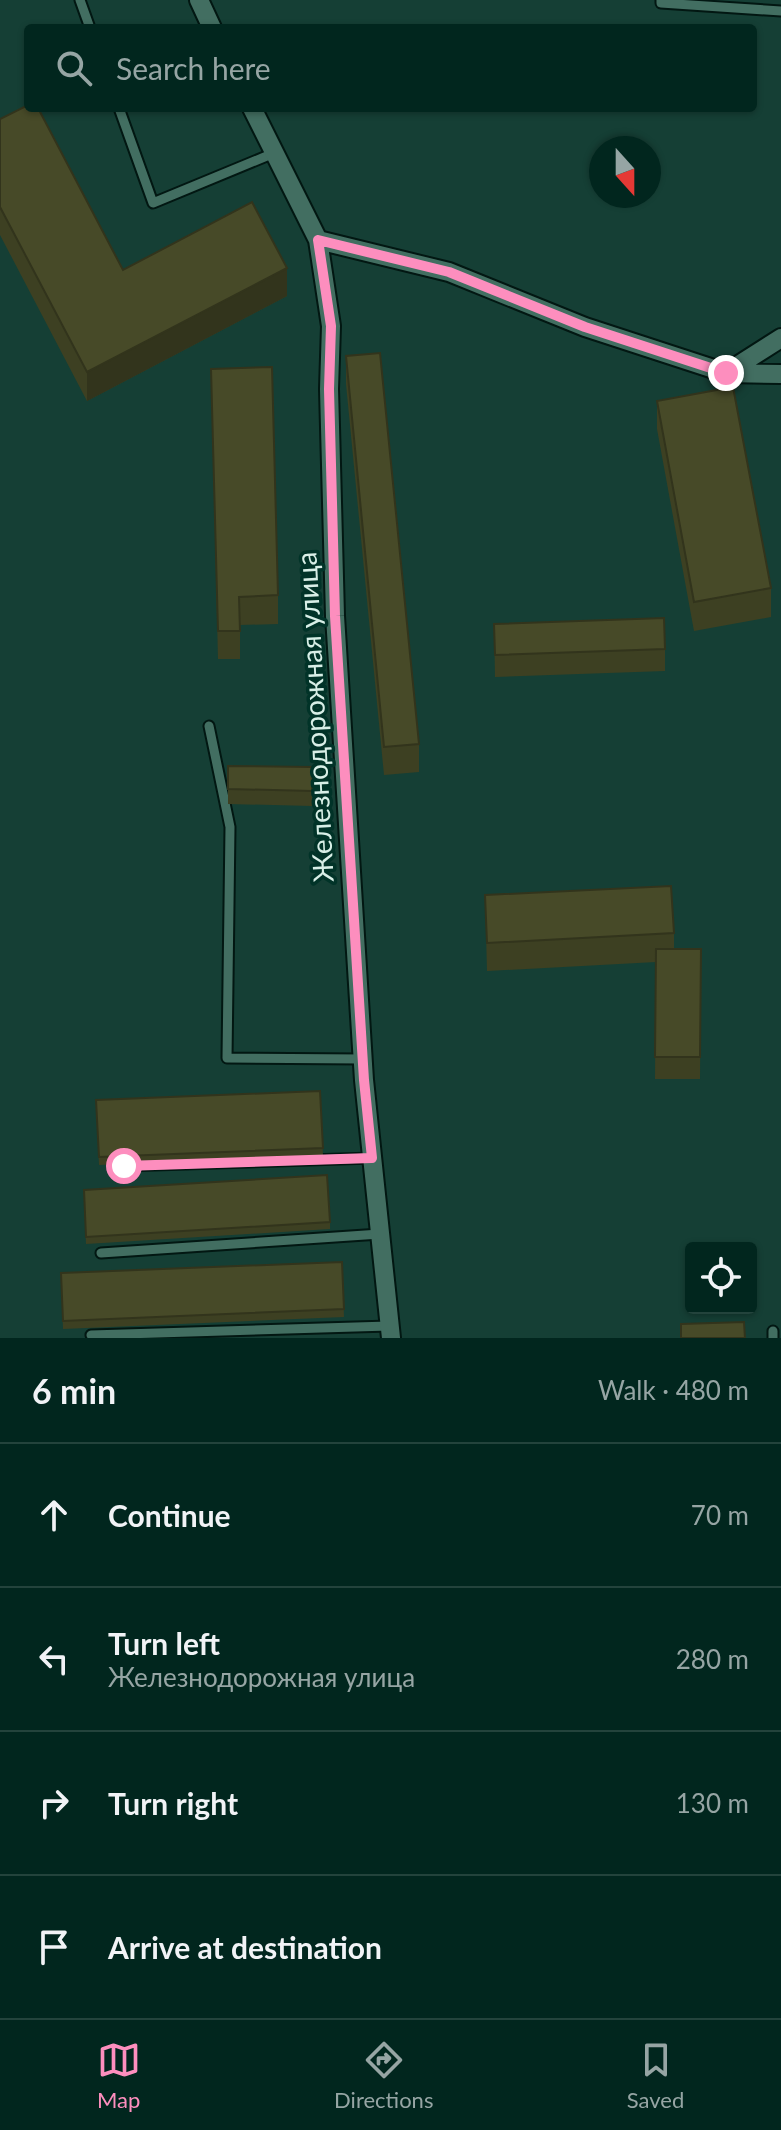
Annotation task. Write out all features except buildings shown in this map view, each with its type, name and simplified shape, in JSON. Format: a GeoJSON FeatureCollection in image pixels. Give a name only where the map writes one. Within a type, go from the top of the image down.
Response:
{"type":"FeatureCollection","features":[{"type":"Feature","properties":{"kind":"street"},"geometry":{"type":"LineString","coordinates":[[199,0],[210,24]]}},
{"type":"Feature","properties":{"kind":"street","name":"Железнодорожная улица"},"geometry":{"type":"LineString","coordinates":[[254,112],[318,240],[331,326],[329,389],[335,616],[363,1059],[390,1332]]}},
{"type":"Feature","properties":{"kind":"street"},"geometry":{"type":"LineString","coordinates":[[318,240],[449,272],[585,327],[726,373],[781,374]]}},
{"type":"Feature","properties":{"kind":"street"},"geometry":{"type":"LineString","coordinates":[[726,373],[781,338]]}},
{"type":"Feature","properties":{"kind":"lane"},"geometry":{"type":"LineString","coordinates":[[80,0],[89,24]]}},
{"type":"Feature","properties":{"kind":"lane"},"geometry":{"type":"LineString","coordinates":[[661,0],[661,3],[781,11]]}},
{"type":"Feature","properties":{"kind":"lane"},"geometry":{"type":"LineString","coordinates":[[120,112],[153,203],[274,153]]}},
{"type":"Feature","properties":{"kind":"lane"},"geometry":{"type":"LineString","coordinates":[[209,726],[230,827],[227,1058],[363,1059]]}},
{"type":"Feature","properties":{"kind":"lane"},"geometry":{"type":"LineString","coordinates":[[124,1166],[372,1158]]}},
{"type":"Feature","properties":{"kind":"lane"},"geometry":{"type":"LineString","coordinates":[[101,1253],[380,1234]]}},
{"type":"Feature","properties":{"kind":"lane"},"geometry":{"type":"LineString","coordinates":[[91,1335],[390,1332]]}},
{"type":"Feature","properties":{"kind":"shaded area"},"geometry":{"type":"Polygon","coordinates":[[[0,0],[781,0],[781,1338],[0,1338],[0,0]]]}},
{"type":"Feature","properties":{"kind":"route"},"geometry":{"type":"LineString","coordinates":[[124,1166],[372,1158],[364,1080],[335,616],[329,389],[331,326],[318,240],[449,272],[585,327],[726,373]]}}]}
